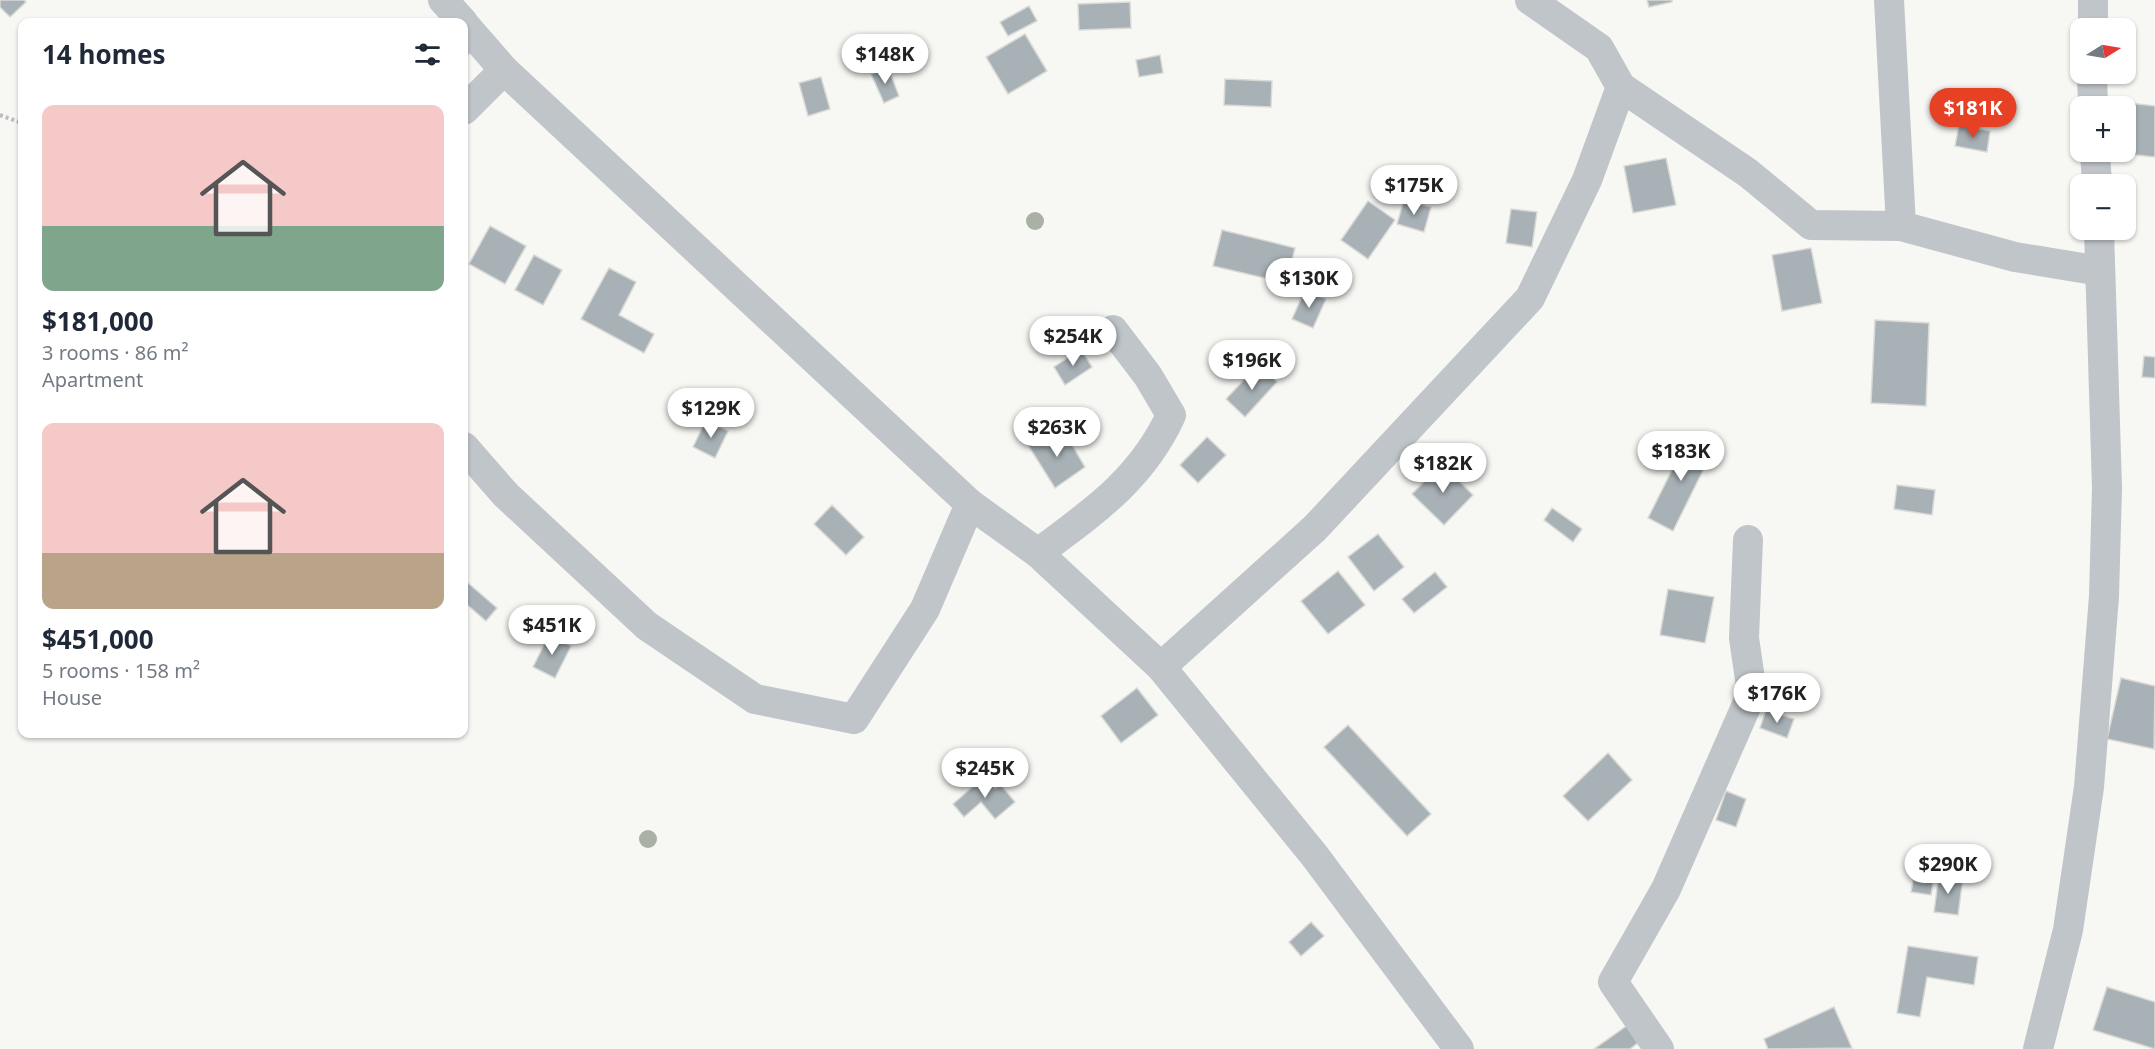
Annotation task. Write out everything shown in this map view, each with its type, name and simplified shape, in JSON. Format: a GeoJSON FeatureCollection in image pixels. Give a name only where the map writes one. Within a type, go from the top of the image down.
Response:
{"type":"FeatureCollection","features":[{"type":"Feature","properties":{"kind":"street"},"geometry":{"type":"LineString","coordinates":[[443,0],[459,18]]}},
{"type":"Feature","properties":{"kind":"street"},"geometry":{"type":"LineString","coordinates":[[1530,0],[1599,48],[1621,87],[1748,173],[1811,225],[1901,226],[2015,256],[2100,271]]}},
{"type":"Feature","properties":{"kind":"street"},"geometry":{"type":"LineString","coordinates":[[1889,0],[1901,226]]}},
{"type":"Feature","properties":{"kind":"street"},"geometry":{"type":"LineString","coordinates":[[2093,0],[2093,18]]}},
{"type":"Feature","properties":{"kind":"street"},"geometry":{"type":"LineString","coordinates":[[468,29],[504,70],[970,504],[1038,553],[1161,667],[1314,855],[1459,1049]]}},
{"type":"Feature","properties":{"kind":"street"},"geometry":{"type":"LineString","coordinates":[[468,106],[504,70]]}},
{"type":"Feature","properties":{"kind":"street"},"geometry":{"type":"LineString","coordinates":[[1161,667],[1315,528],[1530,298],[1587,180],[1621,87]]}},
{"type":"Feature","properties":{"kind":"street"},"geometry":{"type":"LineString","coordinates":[[2038,1049],[2068,930],[2090,775],[2104,596],[2107,488],[2099,240]]}},
{"type":"Feature","properties":{"kind":"street"},"geometry":{"type":"LineString","coordinates":[[1038,553],[1109,500],[1158,444],[1171,415],[1148,376],[1113,330]]}},
{"type":"Feature","properties":{"kind":"street"},"geometry":{"type":"LineString","coordinates":[[468,452],[506,495],[647,626],[755,699],[854,719],[925,609],[970,504]]}},
{"type":"Feature","properties":{"kind":"street"},"geometry":{"type":"LineString","coordinates":[[1659,1049],[1613,982],[1666,889],[1752,693],[1744,638],[1748,540]]}},
{"type":"Feature","properties":{"kind":"path"},"geometry":{"type":"LineString","coordinates":[[0,116],[18,122]]}},
{"type":"Feature","properties":{"kind":"building"},"geometry":{"type":"Polygon","coordinates":[[[0,0],[24,0],[26,2],[10,17],[0,7],[0,0]]]}},
{"type":"Feature","properties":{"kind":"building"},"geometry":{"type":"Polygon","coordinates":[[[1647,0],[1672,0],[1672,2],[1649,7],[1647,0]]]}},
{"type":"Feature","properties":{"kind":"building"},"geometry":{"type":"Polygon","coordinates":[[[1130,2],[1131,28],[1079,30],[1078,4],[1130,2]]]}},
{"type":"Feature","properties":{"kind":"building"},"geometry":{"type":"Polygon","coordinates":[[[1029,6],[1037,21],[1008,36],[1000,22],[1029,6]]]}},
{"type":"Feature","properties":{"kind":"building"},"geometry":{"type":"Polygon","coordinates":[[[1025,34],[1047,71],[1008,94],[986,57],[1025,34]]]}},
{"type":"Feature","properties":{"kind":"building"},"geometry":{"type":"Polygon","coordinates":[[[468,35],[477,42],[468,55],[468,35]]]}},
{"type":"Feature","properties":{"kind":"building"},"geometry":{"type":"Polygon","coordinates":[[[1160,55],[1163,73],[1139,77],[1136,60],[1160,55]]]}},
{"type":"Feature","properties":{"kind":"building"},"geometry":{"type":"Polygon","coordinates":[[[888,67],[899,96],[884,103],[871,74],[888,67]]]}},
{"type":"Feature","properties":{"kind":"building"},"geometry":{"type":"Polygon","coordinates":[[[821,77],[830,109],[808,116],[799,83],[821,77]]]}},
{"type":"Feature","properties":{"kind":"building"},"geometry":{"type":"Polygon","coordinates":[[[1225,79],[1272,81],[1271,107],[1224,105],[1225,79]]]}},
{"type":"Feature","properties":{"kind":"building"},"geometry":{"type":"Polygon","coordinates":[[[2136,104],[2155,106],[2155,157],[2136,155],[2136,104]]]}},
{"type":"Feature","properties":{"kind":"building"},"geometry":{"type":"Polygon","coordinates":[[[1959,125],[1990,131],[1987,152],[1955,146],[1959,125]]]}},
{"type":"Feature","properties":{"kind":"building"},"geometry":{"type":"Polygon","coordinates":[[[1666,158],[1676,205],[1633,213],[1624,166],[1666,158]]]}},
{"type":"Feature","properties":{"kind":"building"},"geometry":{"type":"Polygon","coordinates":[[[1404,200],[1431,207],[1424,232],[1397,224],[1404,200]]]}},
{"type":"Feature","properties":{"kind":"building"},"geometry":{"type":"Polygon","coordinates":[[[1368,201],[1395,220],[1368,259],[1341,240],[1368,201]]]}},
{"type":"Feature","properties":{"kind":"building"},"geometry":{"type":"Polygon","coordinates":[[[1511,209],[1537,212],[1532,247],[1506,243],[1511,209]]]}},
{"type":"Feature","properties":{"kind":"building"},"geometry":{"type":"Polygon","coordinates":[[[490,226],[526,246],[505,284],[469,264],[490,226]]]}},
{"type":"Feature","properties":{"kind":"building"},"geometry":{"type":"Polygon","coordinates":[[[1222,230],[1295,248],[1286,283],[1213,266],[1222,230]]]}},
{"type":"Feature","properties":{"kind":"building"},"geometry":{"type":"Polygon","coordinates":[[[1811,248],[1822,303],[1782,311],[1772,255],[1811,248]]]}},
{"type":"Feature","properties":{"kind":"building"},"geometry":{"type":"Polygon","coordinates":[[[534,255],[562,270],[543,305],[515,290],[534,255]]]}},
{"type":"Feature","properties":{"kind":"building"},"geometry":{"type":"Polygon","coordinates":[[[609,268],[636,282],[619,315],[654,334],[644,353],[581,319],[609,268]]]}},
{"type":"Feature","properties":{"kind":"building"},"geometry":{"type":"Polygon","coordinates":[[[1305,290],[1326,299],[1313,328],[1292,319],[1305,290]]]}},
{"type":"Feature","properties":{"kind":"building"},"geometry":{"type":"Polygon","coordinates":[[[1875,320],[1929,323],[1926,406],[1871,403],[1875,320]]]}},
{"type":"Feature","properties":{"kind":"building"},"geometry":{"type":"Polygon","coordinates":[[[1081,349],[1092,367],[1065,385],[1054,367],[1081,349]]]}},
{"type":"Feature","properties":{"kind":"building"},"geometry":{"type":"Polygon","coordinates":[[[2144,356],[2155,357],[2155,378],[2142,377],[2144,356]]]}},
{"type":"Feature","properties":{"kind":"building"},"geometry":{"type":"Polygon","coordinates":[[[1259,364],[1277,382],[1245,417],[1226,399],[1259,364]]]}},
{"type":"Feature","properties":{"kind":"building"},"geometry":{"type":"Polygon","coordinates":[[[706,420],[728,431],[715,458],[693,447],[706,420]]]}},
{"type":"Feature","properties":{"kind":"building"},"geometry":{"type":"Polygon","coordinates":[[[1056,429],[1064,441],[1068,438],[1085,467],[1055,488],[1028,445],[1056,429]]]}},
{"type":"Feature","properties":{"kind":"building"},"geometry":{"type":"Polygon","coordinates":[[[1690,434],[1715,446],[1673,531],[1648,518],[1690,434]]]}},
{"type":"Feature","properties":{"kind":"building"},"geometry":{"type":"Polygon","coordinates":[[[1207,437],[1226,455],[1198,483],[1180,465],[1207,437]]]}},
{"type":"Feature","properties":{"kind":"building"},"geometry":{"type":"Polygon","coordinates":[[[1442,464],[1473,495],[1444,525],[1412,494],[1442,464]]]}},
{"type":"Feature","properties":{"kind":"building"},"geometry":{"type":"Polygon","coordinates":[[[1897,485],[1935,490],[1932,515],[1894,509],[1897,485]]]}},
{"type":"Feature","properties":{"kind":"building"},"geometry":{"type":"Polygon","coordinates":[[[832,505],[864,537],[846,555],[814,524],[832,505]]]}},
{"type":"Feature","properties":{"kind":"building"},"geometry":{"type":"Polygon","coordinates":[[[1552,508],[1582,529],[1573,542],[1544,520],[1552,508]]]}},
{"type":"Feature","properties":{"kind":"building"},"geometry":{"type":"Polygon","coordinates":[[[1378,534],[1404,567],[1374,591],[1348,557],[1378,534]]]}},
{"type":"Feature","properties":{"kind":"building"},"geometry":{"type":"Polygon","coordinates":[[[1338,571],[1365,605],[1328,634],[1301,601],[1338,571]]]}},
{"type":"Feature","properties":{"kind":"building"},"geometry":{"type":"Polygon","coordinates":[[[1435,572],[1447,587],[1414,613],[1402,599],[1435,572]]]}},
{"type":"Feature","properties":{"kind":"building"},"geometry":{"type":"Polygon","coordinates":[[[468,583],[497,608],[486,621],[468,605],[468,583]]]}},
{"type":"Feature","properties":{"kind":"building"},"geometry":{"type":"Polygon","coordinates":[[[1668,589],[1714,597],[1705,643],[1660,635],[1668,589]]]}},
{"type":"Feature","properties":{"kind":"building"},"geometry":{"type":"Polygon","coordinates":[[[549,635],[571,646],[555,678],[533,667],[549,635]]]}},
{"type":"Feature","properties":{"kind":"building"},"geometry":{"type":"Polygon","coordinates":[[[2121,678],[2155,686],[2154,749],[2107,739],[2121,678]]]}},
{"type":"Feature","properties":{"kind":"building"},"geometry":{"type":"Polygon","coordinates":[[[1137,688],[1158,715],[1121,743],[1101,716],[1137,688]]]}},
{"type":"Feature","properties":{"kind":"building"},"geometry":{"type":"Polygon","coordinates":[[[1766,710],[1794,719],[1787,738],[1760,728],[1766,710]]]}},
{"type":"Feature","properties":{"kind":"building"},"geometry":{"type":"Polygon","coordinates":[[[1348,725],[1431,814],[1407,836],[1324,747],[1348,725]]]}},
{"type":"Feature","properties":{"kind":"building"},"geometry":{"type":"Polygon","coordinates":[[[1608,753],[1632,780],[1588,821],[1563,796],[1608,753]]]}},
{"type":"Feature","properties":{"kind":"building"},"geometry":{"type":"Polygon","coordinates":[[[985,776],[995,788],[1000,784],[1015,802],[995,819],[981,802],[964,817],[953,804],[985,776]]]}},
{"type":"Feature","properties":{"kind":"building"},"geometry":{"type":"Polygon","coordinates":[[[1726,791],[1746,799],[1736,827],[1716,820],[1726,791]]]}},
{"type":"Feature","properties":{"kind":"building"},"geometry":{"type":"Polygon","coordinates":[[[1919,847],[1938,850],[1931,895],[1911,892],[1919,847]]]}},
{"type":"Feature","properties":{"kind":"building"},"geometry":{"type":"Polygon","coordinates":[[[1939,874],[1963,878],[1958,915],[1934,912],[1939,874]]]}},
{"type":"Feature","properties":{"kind":"building"},"geometry":{"type":"Polygon","coordinates":[[[1311,922],[1324,936],[1301,956],[1289,942],[1311,922]]]}},
{"type":"Feature","properties":{"kind":"building"},"geometry":{"type":"Polygon","coordinates":[[[1908,946],[1978,957],[1974,985],[1927,977],[1920,1017],[1897,1013],[1908,946]]]}},
{"type":"Feature","properties":{"kind":"building"},"geometry":{"type":"Polygon","coordinates":[[[2107,987],[2155,1002],[2155,1049],[2093,1030],[2107,987]]]}},
{"type":"Feature","properties":{"kind":"building"},"geometry":{"type":"Polygon","coordinates":[[[1834,1007],[1852,1048],[1768,1049],[1764,1039],[1834,1007]]]}},
{"type":"Feature","properties":{"kind":"building"},"geometry":{"type":"Polygon","coordinates":[[[1628,1025],[1640,1041],[1630,1049],[1594,1049],[1628,1025]]]}}]}
